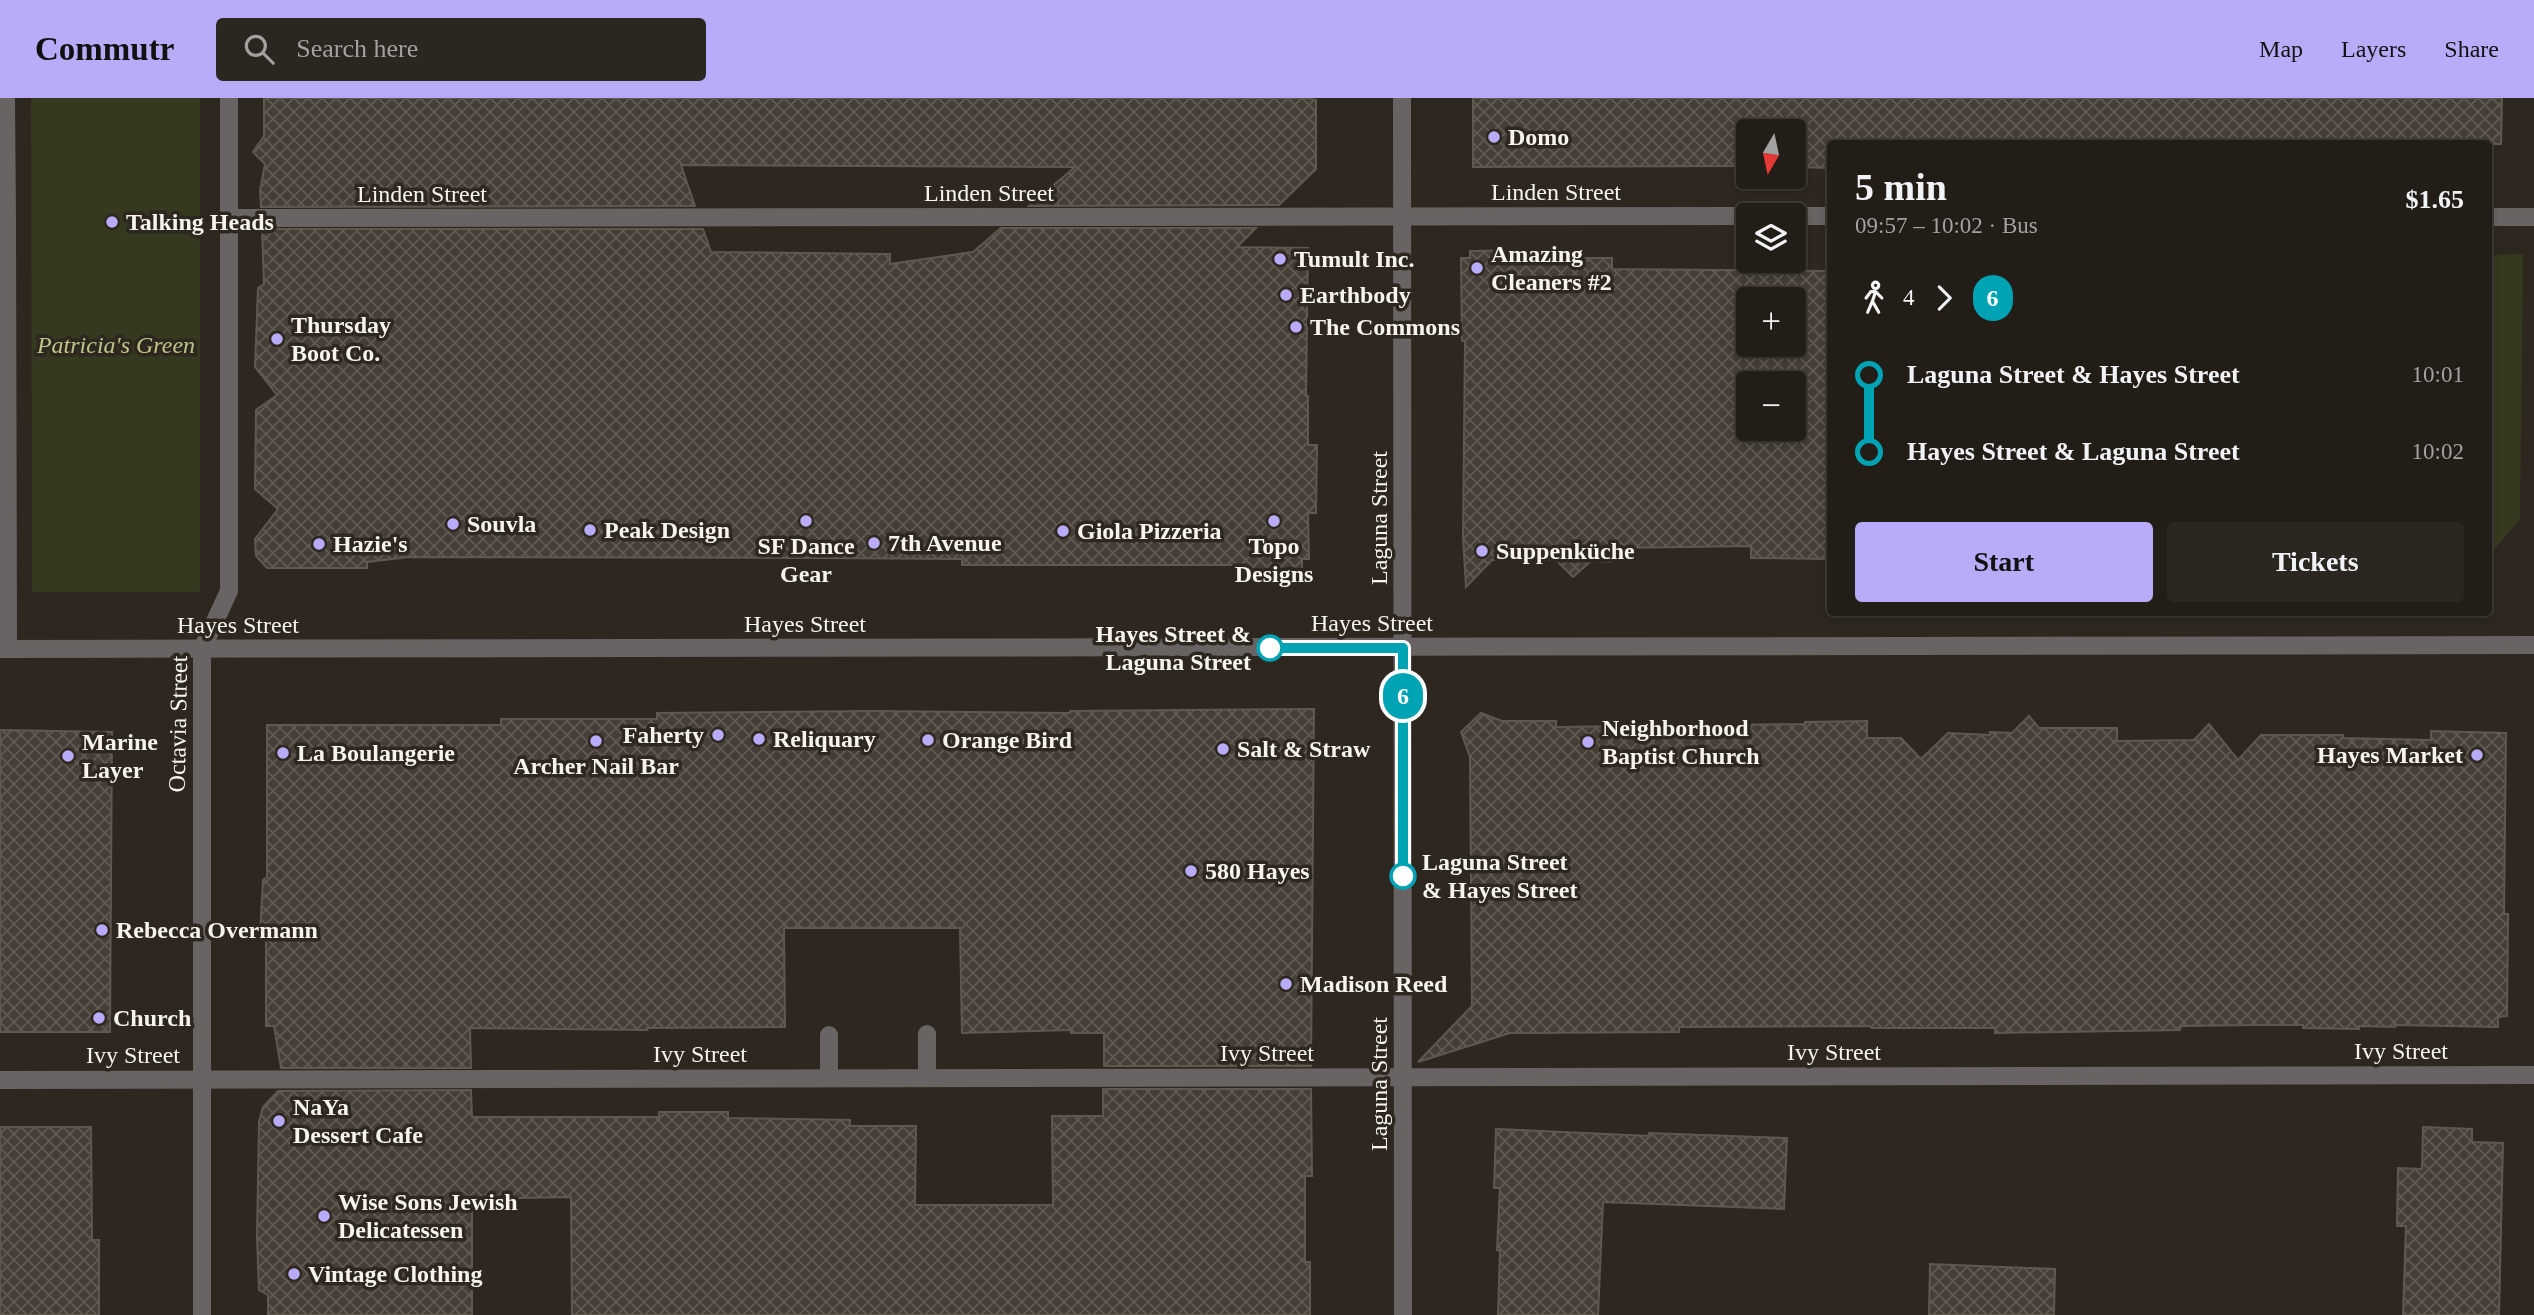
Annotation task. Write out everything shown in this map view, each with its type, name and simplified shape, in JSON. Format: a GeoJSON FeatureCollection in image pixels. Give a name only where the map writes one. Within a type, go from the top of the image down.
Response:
{"type":"FeatureCollection","features":[{"type":"Feature","properties":{"kind":"street"},"geometry":{"type":"LineString","coordinates":[[4,649],[6,98]]}},
{"type":"Feature","properties":{"kind":"street","name":"Octavia Street"},"geometry":{"type":"LineString","coordinates":[[202,1315],[202,649],[229,591],[229,98]]}},
{"type":"Feature","properties":{"kind":"street","name":"Laguna Street"},"geometry":{"type":"LineString","coordinates":[[1402,98],[1403,1315]]}},
{"type":"Feature","properties":{"kind":"street","name":"Linden Street"},"geometry":{"type":"LineString","coordinates":[[229,218],[1736,216]]}},
{"type":"Feature","properties":{"kind":"street"},"geometry":{"type":"LineString","coordinates":[[1806,216],[1827,216]]}},
{"type":"Feature","properties":{"kind":"street"},"geometry":{"type":"LineString","coordinates":[[2492,217],[2534,217]]}},
{"type":"Feature","properties":{"kind":"street","name":"Hayes Street"},"geometry":{"type":"LineString","coordinates":[[4,649],[2534,645]]}},
{"type":"Feature","properties":{"kind":"street"},"geometry":{"type":"LineString","coordinates":[[927,1034],[927,1078]]}},
{"type":"Feature","properties":{"kind":"street"},"geometry":{"type":"LineString","coordinates":[[829,1035],[829,1078]]}},
{"type":"Feature","properties":{"kind":"street","name":"Ivy Street"},"geometry":{"type":"LineString","coordinates":[[0,1080],[2534,1075]]}},
{"type":"Feature","properties":{"kind":"green space","name":"Patricia's Green"},"geometry":{"type":"Polygon","coordinates":[[[31,98],[200,98],[200,592],[32,592],[31,98]]]}},
{"type":"Feature","properties":{"kind":"green space"},"geometry":{"type":"Polygon","coordinates":[[[2523,254],[2520,519],[2492,552],[2492,255],[2523,254]]]}},
{"type":"Feature","properties":{"kind":"building"},"geometry":{"type":"Polygon","coordinates":[[[264,98],[1306,98],[1316,100],[1316,169],[1279,205],[1029,206],[1075,167],[681,165],[695,206],[261,207],[260,191],[265,164],[253,152],[264,136],[264,98]]]}},
{"type":"Feature","properties":{"kind":"building"},"geometry":{"type":"Polygon","coordinates":[[[1473,98],[2502,98],[2501,144],[2492,144],[2492,140],[1827,140],[1827,168],[1806,167],[1806,119],[1736,119],[1736,166],[1473,167],[1473,98]]]}},
{"type":"Feature","properties":{"kind":"building"},"geometry":{"type":"Polygon","coordinates":[[[1001,228],[1256,228],[1237,247],[1308,248],[1306,396],[1308,445],[1317,445],[1316,513],[1308,513],[1309,559],[1302,559],[1302,569],[1236,570],[1236,565],[962,565],[962,559],[409,557],[367,562],[367,568],[267,568],[256,556],[255,539],[278,509],[255,489],[256,410],[277,395],[255,367],[258,288],[264,284],[262,229],[703,229],[711,252],[890,254],[890,264],[973,252],[1001,228]]]}},
{"type":"Feature","properties":{"kind":"building"},"geometry":{"type":"Polygon","coordinates":[[[1544,250],[1544,253],[1581,254],[1581,258],[1612,258],[1612,269],[1736,270],[1736,273],[1827,271],[1827,559],[1751,558],[1751,546],[1611,548],[1611,562],[1591,561],[1573,577],[1556,560],[1492,560],[1466,587],[1463,537],[1465,341],[1462,341],[1461,258],[1470,258],[1470,251],[1544,250]]]}},
{"type":"Feature","properties":{"kind":"building"},"geometry":{"type":"Polygon","coordinates":[[[1314,709],[1311,1066],[1104,1066],[1104,1033],[1071,1033],[1071,1030],[962,1033],[960,928],[784,928],[785,1027],[647,1030],[470,1028],[471,1068],[281,1068],[274,1026],[266,1026],[266,938],[260,934],[263,880],[267,877],[267,725],[501,725],[501,719],[657,719],[657,713],[1070,713],[1314,709]]]}},
{"type":"Feature","properties":{"kind":"building"},"geometry":{"type":"Polygon","coordinates":[[[1481,713],[1502,721],[1556,721],[1556,727],[1867,721],[1867,738],[1901,738],[1921,759],[1948,733],[2012,733],[2029,716],[2039,728],[2117,728],[2117,741],[2194,740],[2209,724],[2238,760],[2261,735],[2343,735],[2343,738],[2431,740],[2431,731],[2506,733],[2504,914],[2508,914],[2507,1016],[2498,1017],[2498,1027],[2395,1025],[2359,1026],[2359,1029],[2258,1025],[2181,1026],[2180,1030],[1995,1033],[1995,1028],[1679,1027],[1679,1032],[1510,1033],[1418,1062],[1472,1006],[1470,757],[1461,732],[1481,713]]]}},
{"type":"Feature","properties":{"kind":"building"},"geometry":{"type":"Polygon","coordinates":[[[0,730],[112,732],[110,1032],[0,1032],[0,730]]]}},
{"type":"Feature","properties":{"kind":"building"},"geometry":{"type":"Polygon","coordinates":[[[1103,1089],[1311,1089],[1312,1176],[1305,1176],[1305,1262],[1310,1262],[1310,1315],[572,1315],[571,1197],[472,1199],[472,1315],[268,1315],[268,1295],[259,1290],[259,1122],[263,1107],[278,1091],[471,1090],[472,1117],[659,1117],[659,1112],[728,1112],[728,1118],[850,1120],[850,1126],[916,1126],[915,1205],[1053,1205],[1052,1116],[1103,1116],[1103,1089]]]}},
{"type":"Feature","properties":{"kind":"building"},"geometry":{"type":"Polygon","coordinates":[[[0,1127],[91,1127],[92,1240],[99,1240],[99,1315],[0,1315],[0,1127]]]}},
{"type":"Feature","properties":{"kind":"building"},"geometry":{"type":"Polygon","coordinates":[[[2423,1127],[2472,1129],[2472,1142],[2503,1143],[2499,1315],[2403,1315],[2406,1226],[2397,1226],[2398,1168],[2422,1169],[2423,1127]]]}},
{"type":"Feature","properties":{"kind":"building"},"geometry":{"type":"Polygon","coordinates":[[[1496,1129],[1650,1136],[1649,1133],[1787,1138],[1784,1209],[1603,1202],[1598,1315],[1498,1315],[1500,1188],[1494,1188],[1496,1129]]]}},
{"type":"Feature","properties":{"kind":"building"},"geometry":{"type":"Polygon","coordinates":[[[1930,1264],[2055,1269],[2054,1315],[1929,1315],[1930,1264]]]}},
{"type":"Feature","properties":{"kind":"bus line","name":"6"},"geometry":{"type":"LineString","coordinates":[[1270,648],[1403,648],[1403,876]]}},
{"type":"Feature","properties":{"kind":"place","name":"Domo"},"geometry":{"type":"Point","coordinates":[1494,137]}},
{"type":"Feature","properties":{"kind":"place","name":"Talking Heads"},"geometry":{"type":"Point","coordinates":[112,222]}},
{"type":"Feature","properties":{"kind":"place","name":"Tumult Inc."},"geometry":{"type":"Point","coordinates":[1280,259]}},
{"type":"Feature","properties":{"kind":"place","name":"Amazing Cleaners #2"},"geometry":{"type":"Point","coordinates":[1477,268]}},
{"type":"Feature","properties":{"kind":"place","name":"Earthbody"},"geometry":{"type":"Point","coordinates":[1286,295]}},
{"type":"Feature","properties":{"kind":"place","name":"The Commons"},"geometry":{"type":"Point","coordinates":[1296,327]}},
{"type":"Feature","properties":{"kind":"place","name":"Thursday Boot Co."},"geometry":{"type":"Point","coordinates":[277,339]}},
{"type":"Feature","properties":{"kind":"place","name":"SF Dance Gear"},"geometry":{"type":"Point","coordinates":[806,521]}},
{"type":"Feature","properties":{"kind":"place","name":"Topo Designs"},"geometry":{"type":"Point","coordinates":[1274,521]}},
{"type":"Feature","properties":{"kind":"place","name":"Souvla"},"geometry":{"type":"Point","coordinates":[453,524]}},
{"type":"Feature","properties":{"kind":"place","name":"Peak Design"},"geometry":{"type":"Point","coordinates":[590,530]}},
{"type":"Feature","properties":{"kind":"place","name":"Giola Pizzeria"},"geometry":{"type":"Point","coordinates":[1063,531]}},
{"type":"Feature","properties":{"kind":"place","name":"7th Avenue"},"geometry":{"type":"Point","coordinates":[874,543]}},
{"type":"Feature","properties":{"kind":"place","name":"Hazie's"},"geometry":{"type":"Point","coordinates":[319,544]}},
{"type":"Feature","properties":{"kind":"place","name":"Suppenküche"},"geometry":{"type":"Point","coordinates":[1482,551]}},
{"type":"Feature","properties":{"kind":"place","name":"Hayes Street & Laguna Street"},"geometry":{"type":"Point","coordinates":[1270,648]}},
{"type":"Feature","properties":{"kind":"place","name":"Faherty"},"geometry":{"type":"Point","coordinates":[718,735]}},
{"type":"Feature","properties":{"kind":"place","name":"Reliquary"},"geometry":{"type":"Point","coordinates":[759,739]}},
{"type":"Feature","properties":{"kind":"place","name":"Orange Bird"},"geometry":{"type":"Point","coordinates":[928,740]}},
{"type":"Feature","properties":{"kind":"place","name":"Archer Nail Bar"},"geometry":{"type":"Point","coordinates":[596,741]}},
{"type":"Feature","properties":{"kind":"place","name":"Neighborhood Baptist Church"},"geometry":{"type":"Point","coordinates":[1588,742]}},
{"type":"Feature","properties":{"kind":"place","name":"Salt & Straw"},"geometry":{"type":"Point","coordinates":[1223,749]}},
{"type":"Feature","properties":{"kind":"place","name":"La Boulangerie"},"geometry":{"type":"Point","coordinates":[283,753]}},
{"type":"Feature","properties":{"kind":"place","name":"Hayes Market"},"geometry":{"type":"Point","coordinates":[2477,755]}},
{"type":"Feature","properties":{"kind":"place","name":"Marine Layer"},"geometry":{"type":"Point","coordinates":[68,756]}},
{"type":"Feature","properties":{"kind":"place","name":"580 Hayes"},"geometry":{"type":"Point","coordinates":[1191,871]}},
{"type":"Feature","properties":{"kind":"place","name":"Laguna Street & Hayes Street"},"geometry":{"type":"Point","coordinates":[1403,876]}},
{"type":"Feature","properties":{"kind":"place","name":"Rebecca Overmann"},"geometry":{"type":"Point","coordinates":[102,930]}},
{"type":"Feature","properties":{"kind":"place","name":"Madison Reed"},"geometry":{"type":"Point","coordinates":[1286,984]}},
{"type":"Feature","properties":{"kind":"place","name":"Church"},"geometry":{"type":"Point","coordinates":[99,1018]}},
{"type":"Feature","properties":{"kind":"place","name":"NaYa Dessert Cafe"},"geometry":{"type":"Point","coordinates":[279,1121]}},
{"type":"Feature","properties":{"kind":"place","name":"Wise Sons Jewish Delicatessen"},"geometry":{"type":"Point","coordinates":[324,1216]}},
{"type":"Feature","properties":{"kind":"place","name":"Vintage Clothing"},"geometry":{"type":"Point","coordinates":[294,1274]}}]}
